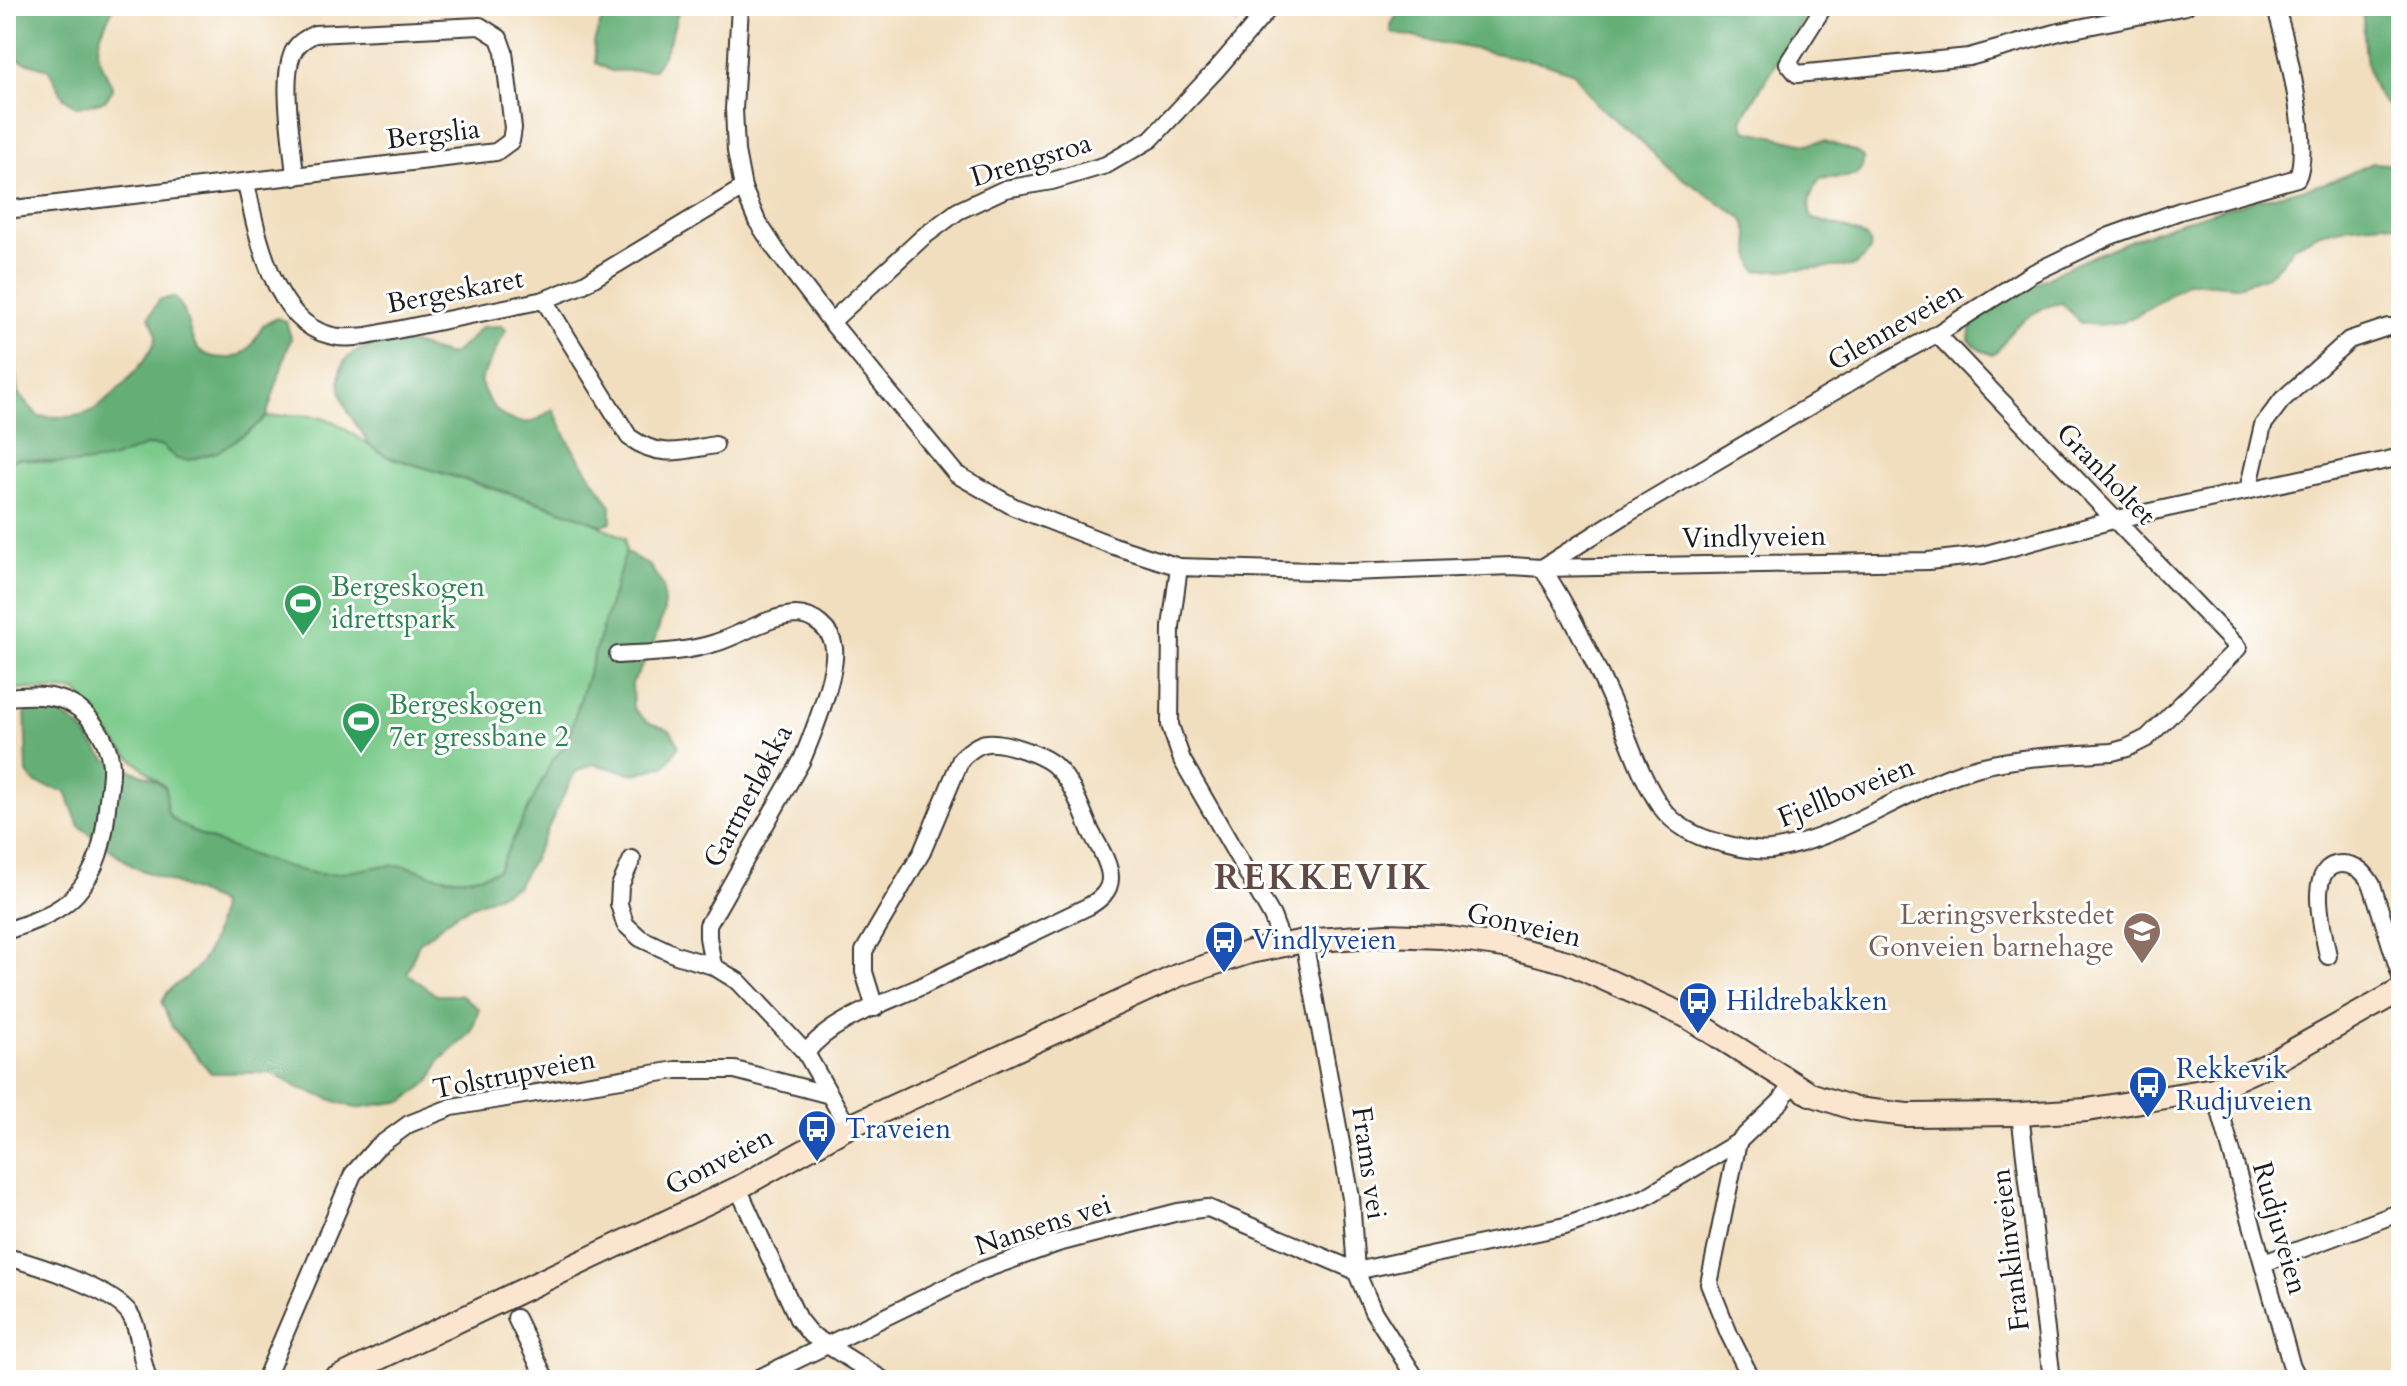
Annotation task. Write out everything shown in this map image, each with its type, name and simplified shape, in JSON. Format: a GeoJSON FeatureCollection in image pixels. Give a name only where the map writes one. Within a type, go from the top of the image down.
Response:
{"type":"FeatureCollection","features":[{"type":"Feature","properties":{"kind":"street"},"geometry":{"type":"LineString","coordinates":[[740,6],[734,109],[736,151],[743,188],[757,221],[831,322],[956,474],[1014,507],[1114,546],[1179,567],[1171,627],[1170,725],[1182,760],[1272,916],[1293,943]]}},
{"type":"Feature","properties":{"kind":"street","name":"Drengsroa"},"geometry":{"type":"LineString","coordinates":[[831,322],[923,237],[958,211],[1005,189],[1052,181],[1106,165],[1151,139],[1271,6]]}},
{"type":"Feature","properties":{"kind":"street"},"geometry":{"type":"LineString","coordinates":[[1824,6],[1788,63],[1797,74],[1969,57],[2059,32],[2186,6]]}},
{"type":"Feature","properties":{"kind":"street","name":"Glenneveien"},"geometry":{"type":"LineString","coordinates":[[1542,568],[1644,504],[1937,334],[2031,274],[2110,236],[2194,207],[2297,178],[2302,169],[2303,152],[2300,117],[2275,6]]}},
{"type":"Feature","properties":{"kind":"street","name":"Bergslia"},"geometry":{"type":"LineString","coordinates":[[6,210],[246,183],[295,177],[496,152],[511,141],[513,128],[504,52],[499,38],[491,30],[480,26],[315,34],[306,38],[292,54],[288,81],[295,177]]}},
{"type":"Feature","properties":{"kind":"street","name":"Bergeskaret"},"geometry":{"type":"LineString","coordinates":[[246,183],[259,246],[268,271],[296,312],[320,332],[331,336],[367,336],[544,300],[584,284],[743,188]]}},
{"type":"Feature","properties":{"kind":"street"},"geometry":{"type":"LineString","coordinates":[[544,300],[629,437],[647,449],[672,452],[715,445]]}},
{"type":"Feature","properties":{"kind":"street"},"geometry":{"type":"LineString","coordinates":[[2248,490],[2263,425],[2282,400],[2349,340],[2388,327],[2401,327]]}},
{"type":"Feature","properties":{"kind":"street","name":"Granholtet"},"geometry":{"type":"LineString","coordinates":[[1937,334],[2238,648]]}},
{"type":"Feature","properties":{"kind":"street","name":"Vindlyveien"},"geometry":{"type":"LineString","coordinates":[[1179,567],[1349,572],[1497,566],[1542,568],[1928,561],[1983,555],[2113,520],[2401,457]]}},
{"type":"Feature","properties":{"kind":"street","name":"Fjellboveien"},"geometry":{"type":"LineString","coordinates":[[1542,568],[1558,592],[1614,706],[1646,782],[1663,810],[1681,827],[1704,839],[1739,847],[1768,850],[1809,841],[1977,767],[2016,759],[2112,752],[2127,748],[2147,738],[2238,648]]}},
{"type":"Feature","properties":{"kind":"street","name":"Gartnerløkka"},"geometry":{"type":"LineString","coordinates":[[618,655],[696,648],[717,643],[785,616],[800,615],[817,620],[829,634],[834,647],[833,662],[811,738],[788,786],[708,925],[713,966]]}},
{"type":"Feature","properties":{"kind":"street"},"geometry":{"type":"LineString","coordinates":[[6,697],[58,698],[86,714],[103,740],[111,767],[99,857],[89,877],[74,896],[59,908],[6,931]]}},
{"type":"Feature","properties":{"kind":"street"},"geometry":{"type":"LineString","coordinates":[[806,1053],[815,1040],[829,1029],[875,1008],[1102,898],[1110,878],[1105,862],[1069,784],[1057,767],[1032,754],[986,743],[961,759],[922,852],[864,951],[864,972],[875,1008]]}},
{"type":"Feature","properties":{"kind":"street"},"geometry":{"type":"LineString","coordinates":[[632,859],[620,886],[619,904],[625,924],[640,938],[676,955],[713,966],[739,982],[806,1053],[848,1127]]}},
{"type":"Feature","properties":{"kind":"street"},"geometry":{"type":"LineString","coordinates":[[2328,956],[2318,897],[2320,880],[2332,865],[2345,864],[2366,874],[2372,885],[2401,977]]}},
{"type":"Feature","properties":{"kind":"street","name":"Gonveien"},"geometry":{"type":"LineString","coordinates":[[333,1380],[738,1188],[848,1127],[1179,975],[1250,952],[1293,943],[1386,935],[1442,937],[1510,947],[1567,962],[1686,1016],[1791,1084],[1833,1103],[1876,1114],[2020,1114],[2121,1106],[2214,1089],[2269,1064],[2401,990]]}},
{"type":"Feature","properties":{"kind":"street","name":"Frams vei"},"geometry":{"type":"LineString","coordinates":[[1293,943],[1351,1198],[1356,1271],[1373,1311],[1417,1380]]}},
{"type":"Feature","properties":{"kind":"street","name":"Tolstrupveien"},"geometry":{"type":"LineString","coordinates":[[265,1380],[353,1174],[376,1148],[409,1124],[452,1107],[676,1070],[735,1070],[830,1095]]}},
{"type":"Feature","properties":{"kind":"street"},"geometry":{"type":"LineString","coordinates":[[1356,1271],[1565,1226],[1644,1198],[1738,1142],[1781,1101],[1791,1084]]}},
{"type":"Feature","properties":{"kind":"street","name":"Rudjuveien"},"geometry":{"type":"LineString","coordinates":[[2214,1089],[2291,1364],[2299,1380]]}},
{"type":"Feature","properties":{"kind":"street","name":"Franklinveien"},"geometry":{"type":"LineString","coordinates":[[2020,1114],[2052,1380]]}},
{"type":"Feature","properties":{"kind":"street"},"geometry":{"type":"LineString","coordinates":[[1738,1142],[1709,1284],[1752,1380]]}},
{"type":"Feature","properties":{"kind":"street"},"geometry":{"type":"LineString","coordinates":[[738,1188],[798,1319],[810,1334],[883,1380]]}},
{"type":"Feature","properties":{"kind":"street","name":"Nansens vei"},"geometry":{"type":"LineString","coordinates":[[755,1380],[980,1271],[1058,1243],[1178,1212],[1208,1208],[1356,1271]]}},
{"type":"Feature","properties":{"kind":"street"},"geometry":{"type":"LineString","coordinates":[[2264,1263],[2401,1212]]}},
{"type":"Feature","properties":{"kind":"street"},"geometry":{"type":"LineString","coordinates":[[6,1257],[57,1272],[117,1302],[130,1314],[149,1380]]}},
{"type":"Feature","properties":{"kind":"street"},"geometry":{"type":"LineString","coordinates":[[516,1318],[546,1380]]}},
{"type":"Feature","properties":{"kind":"green space"},"geometry":{"type":"Polygon","coordinates":[[[6,6],[114,6],[98,48],[113,89],[105,101],[78,107],[64,98],[48,69],[6,56],[6,6]]]}},
{"type":"Feature","properties":{"kind":"green space"},"geometry":{"type":"Polygon","coordinates":[[[604,6],[679,6],[673,32],[653,70],[611,71],[596,63],[594,42],[604,6]]]}},
{"type":"Feature","properties":{"kind":"green space"},"geometry":{"type":"Polygon","coordinates":[[[1211,6],[1254,6],[1237,24],[1211,6]]]}},
{"type":"Feature","properties":{"kind":"green space"},"geometry":{"type":"Polygon","coordinates":[[[1401,6],[1811,6],[1742,119],[1745,130],[1807,144],[1825,141],[1863,157],[1860,171],[1855,175],[1820,179],[1809,207],[1812,218],[1867,239],[1870,246],[1867,255],[1854,266],[1757,271],[1742,218],[1669,169],[1639,139],[1595,103],[1574,73],[1545,63],[1392,33],[1391,25],[1401,6]]]}},
{"type":"Feature","properties":{"kind":"green space"},"geometry":{"type":"Polygon","coordinates":[[[2362,6],[2401,6],[2401,114],[2378,95],[2372,82],[2365,52],[2362,6]]]}},
{"type":"Feature","properties":{"kind":"green space"},"geometry":{"type":"Polygon","coordinates":[[[2373,163],[2387,164],[2401,170],[2401,225],[2351,226],[2320,233],[2293,246],[2282,263],[2265,277],[2237,286],[2188,282],[2149,309],[2123,322],[2098,325],[2081,323],[2062,303],[2027,318],[1993,355],[1980,350],[1969,340],[1973,324],[1984,313],[2120,244],[2233,206],[2322,184],[2373,163]]]}},
{"type":"Feature","properties":{"kind":"green space"},"geometry":{"type":"Polygon","coordinates":[[[174,297],[186,317],[196,346],[214,357],[236,357],[250,346],[263,325],[277,318],[286,321],[291,338],[266,417],[217,452],[189,460],[177,459],[162,446],[148,445],[111,459],[75,464],[19,458],[6,463],[8,345],[13,354],[18,393],[38,416],[81,415],[110,397],[141,364],[156,334],[149,317],[159,300],[174,297]]]}},
{"type":"Feature","properties":{"kind":"green space"},"geometry":{"type":"Polygon","coordinates":[[[503,326],[506,330],[480,381],[487,398],[504,417],[521,422],[539,419],[553,409],[571,446],[611,506],[611,522],[602,525],[530,499],[386,456],[370,445],[352,419],[339,381],[346,360],[356,352],[371,346],[403,343],[451,355],[481,327],[503,326]]]}},
{"type":"Feature","properties":{"kind":"green space","name":"Bergeskogen idrettspark"},"geometry":{"type":"Polygon","coordinates":[[[294,415],[333,421],[386,456],[580,516],[625,538],[626,552],[566,745],[552,761],[498,870],[458,878],[393,866],[319,874],[213,841],[192,831],[168,813],[166,788],[120,748],[77,691],[6,688],[6,463],[19,458],[51,463],[111,459],[148,445],[162,446],[177,459],[247,433],[266,417],[294,415]]]}},
{"type":"Feature","properties":{"kind":"green space"},"geometry":{"type":"Polygon","coordinates":[[[626,552],[650,566],[663,586],[664,611],[651,651],[632,683],[633,708],[647,722],[670,730],[679,746],[665,766],[635,774],[593,764],[575,772],[517,886],[457,913],[419,943],[407,973],[436,995],[461,995],[479,1009],[471,1033],[440,1060],[431,1080],[404,1101],[355,1108],[299,1088],[274,1073],[211,1073],[172,1027],[162,1003],[170,989],[196,969],[207,953],[220,906],[213,899],[134,867],[79,826],[66,792],[35,783],[27,773],[25,706],[66,717],[79,727],[105,758],[166,788],[168,813],[192,831],[213,841],[319,874],[393,866],[450,878],[482,875],[498,870],[552,761],[566,745],[626,552]]]}},
{"type":"Feature","properties":{"kind":"place","name":"Bergeskogen idrettspark"},"geometry":{"type":"Point","coordinates":[303,637]}},
{"type":"Feature","properties":{"kind":"place","name":"Bergeskogen 7er gressbane 2"},"geometry":{"type":"Point","coordinates":[361,755]}},
{"type":"Feature","properties":{"kind":"place","name":"Læringsverkstedet Gonveien barnehage"},"geometry":{"type":"Point","coordinates":[2142,965]}},
{"type":"Feature","properties":{"kind":"place","name":"Vindlyveien"},"geometry":{"type":"Point","coordinates":[1224,974]}},
{"type":"Feature","properties":{"kind":"place","name":"Hildrebakken"},"geometry":{"type":"Point","coordinates":[1698,1035]}},
{"type":"Feature","properties":{"kind":"place","name":"Rekkevik Rudjuveien"},"geometry":{"type":"Point","coordinates":[2148,1119]}},
{"type":"Feature","properties":{"kind":"place","name":"Traveien"},"geometry":{"type":"Point","coordinates":[817,1163]}},
{"type":"Feature","properties":{"kind":"district","name":"REKKEVIK"},"geometry":{"type":"Point","coordinates":[1323,877]}}]}
